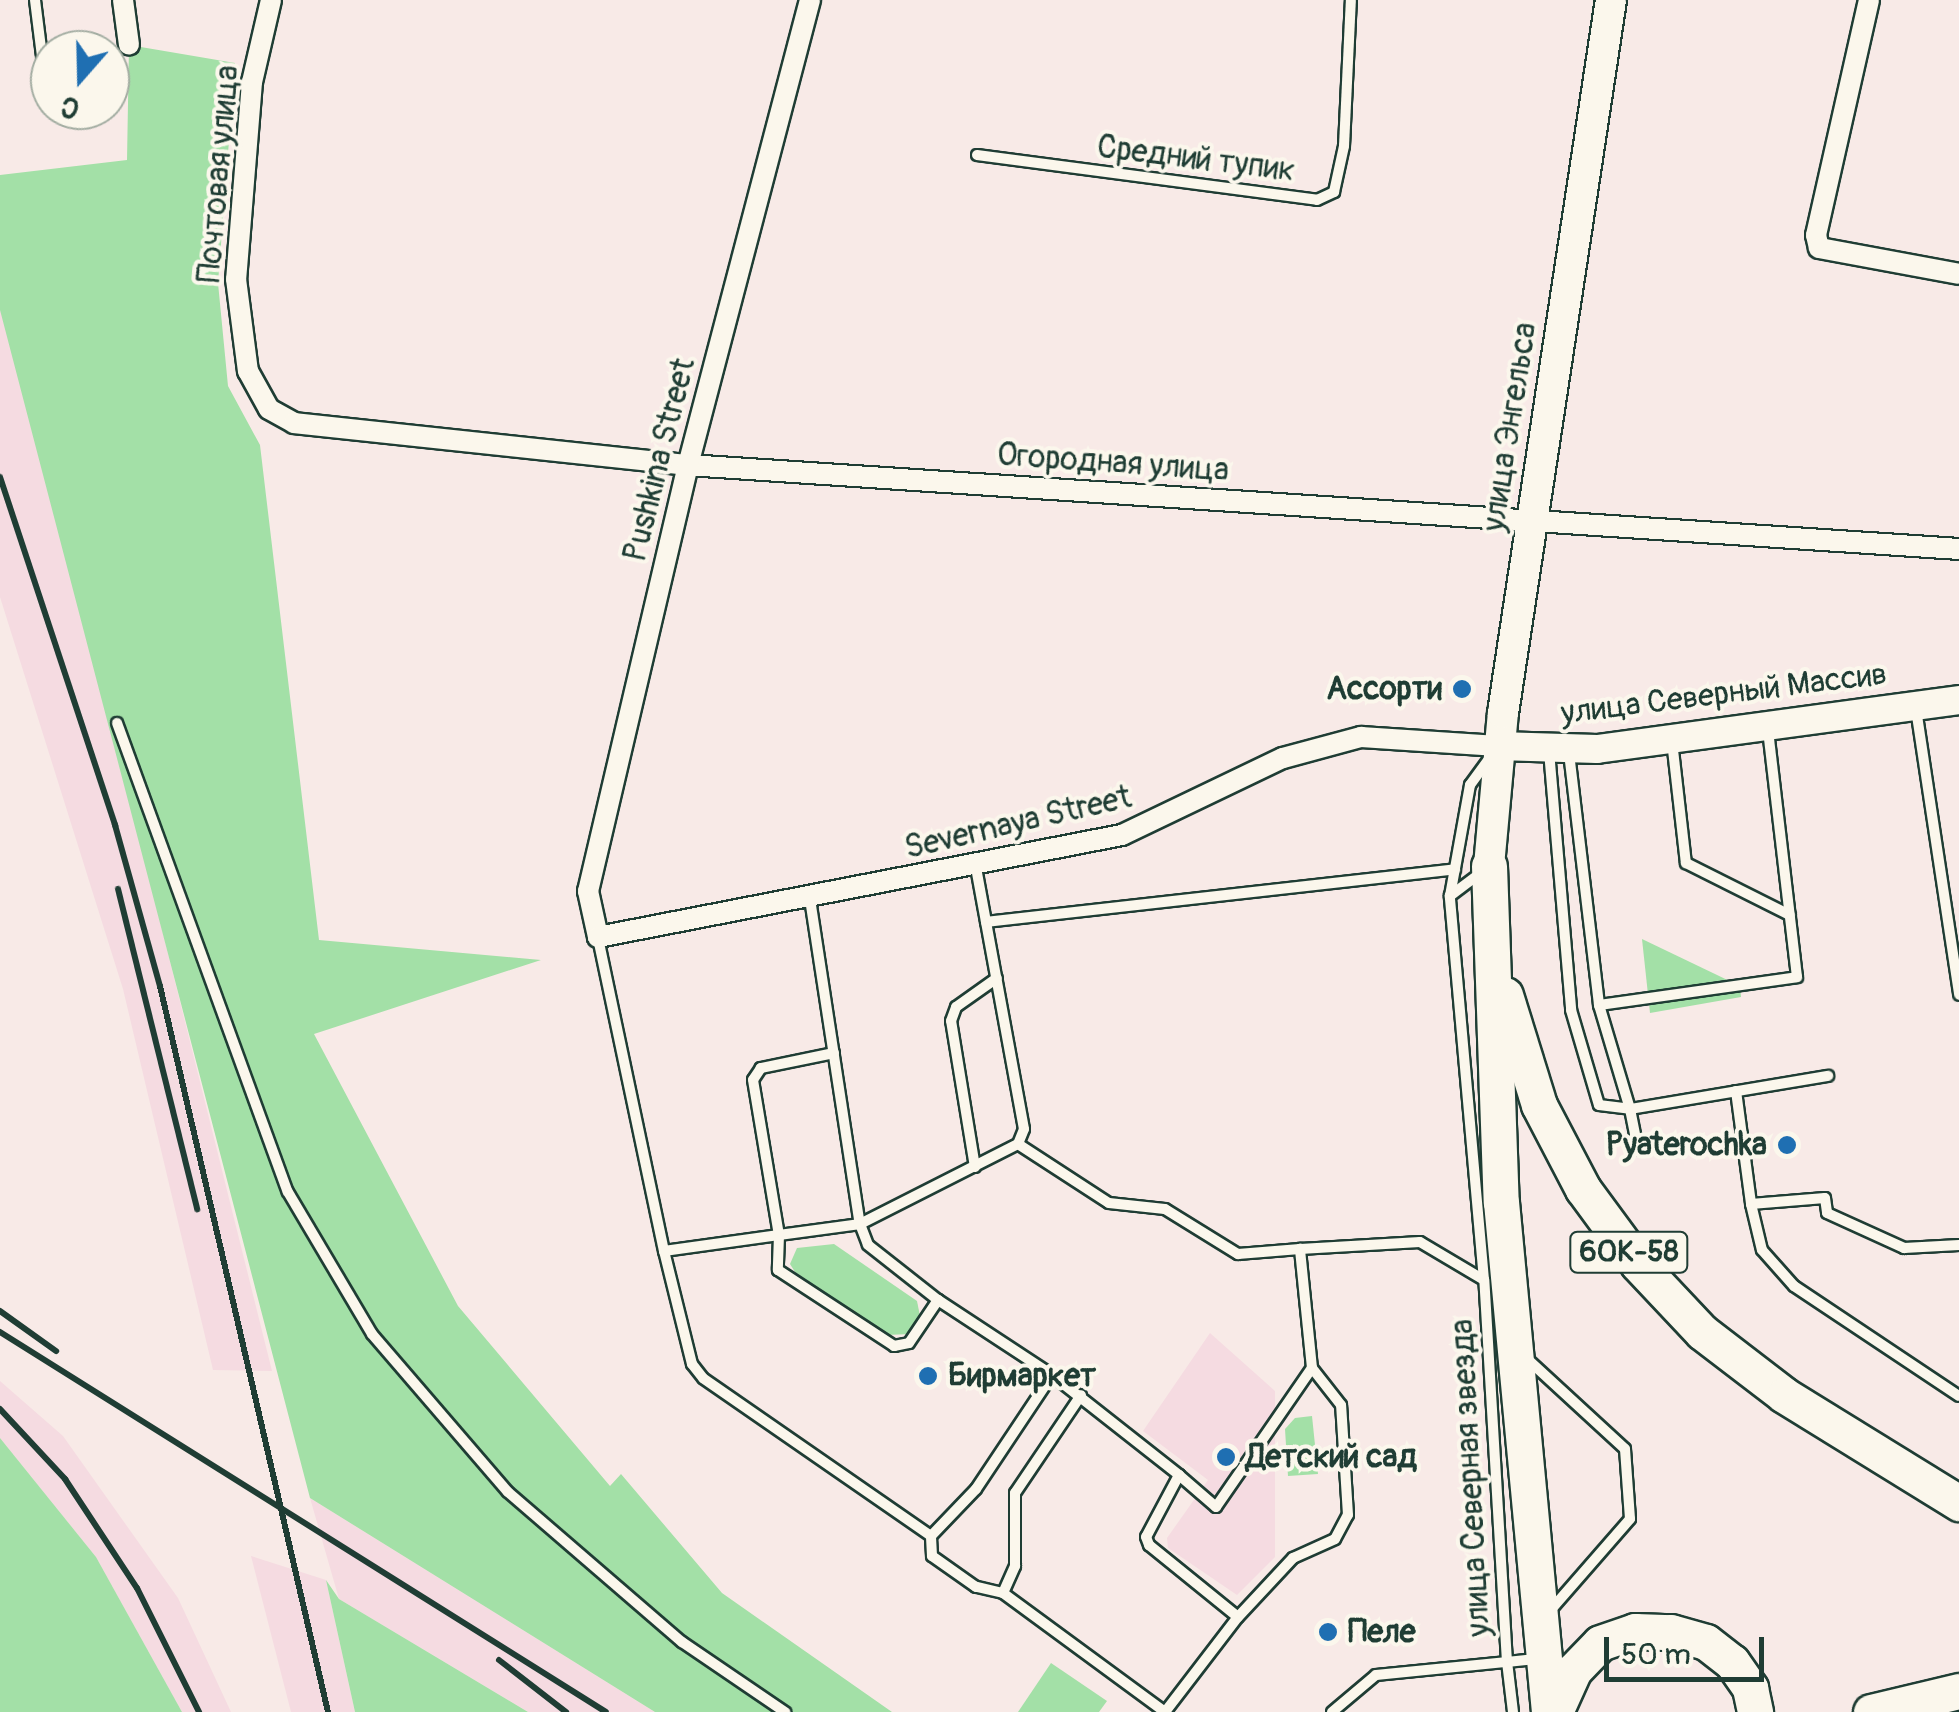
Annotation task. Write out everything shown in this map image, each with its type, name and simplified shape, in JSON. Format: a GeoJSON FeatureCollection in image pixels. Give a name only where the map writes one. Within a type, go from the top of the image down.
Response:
{"type":"FeatureCollection","features":[{"type":"Feature","properties":{"kind":"highway"},"geometry":{"type":"LineString","coordinates":[[1472,868],[1552,1712]]}},
{"type":"Feature","properties":{"kind":"highway","name":"60К-58"},"geometry":{"type":"LineString","coordinates":[[1472,868],[1509,1013],[1539,1105],[1583,1189],[1638,1264],[1702,1332],[1784,1395],[1959,1503]]}},
{"type":"Feature","properties":{"kind":"highway"},"geometry":{"type":"LineString","coordinates":[[1552,1712],[1574,1670],[1600,1643],[1635,1632],[1671,1632],[1706,1642],[1732,1662],[1750,1688],[1755,1712]]}},
{"type":"Feature","properties":{"kind":"highway"},"geometry":{"type":"LineString","coordinates":[[1871,1712],[1959,1691]]}},
{"type":"Feature","properties":{"kind":"main road","name":"улица Энгельса"},"geometry":{"type":"LineString","coordinates":[[1472,868],[1498,746],[1611,0]]}},
{"type":"Feature","properties":{"kind":"street"},"geometry":{"type":"LineString","coordinates":[[123,0],[127,30]]}},
{"type":"Feature","properties":{"kind":"street","name":"Почтовая улица"},"geometry":{"type":"LineString","coordinates":[[269,408],[248,371],[236,279],[252,82],[271,0]]}},
{"type":"Feature","properties":{"kind":"street","name":"Pushkina Street"},"geometry":{"type":"LineString","coordinates":[[598,936],[588,891],[688,465],[810,0]]}},
{"type":"Feature","properties":{"kind":"street"},"geometry":{"type":"LineString","coordinates":[[1869,0],[1816,235],[1819,248],[1959,274]]}},
{"type":"Feature","properties":{"kind":"street","name":"Огородная улица"},"geometry":{"type":"LineString","coordinates":[[269,408],[322,428],[688,465],[1959,549]]}},
{"type":"Feature","properties":{"kind":"street","name":"улица Северный Массив"},"geometry":{"type":"LineString","coordinates":[[1498,746],[1559,751],[1959,700]]}},
{"type":"Feature","properties":{"kind":"street","name":"Severnaya Street"},"geometry":{"type":"LineString","coordinates":[[598,936],[810,899],[1122,835],[1283,758],[1361,737],[1498,746]]}},
{"type":"Feature","properties":{"kind":"lane"},"geometry":{"type":"LineString","coordinates":[[34,0],[38,30]]}},
{"type":"Feature","properties":{"kind":"lane","name":"Средний тупик"},"geometry":{"type":"LineString","coordinates":[[977,155],[1317,200],[1334,192],[1344,146],[1352,0]]}},
{"type":"Feature","properties":{"kind":"lane"},"geometry":{"type":"LineString","coordinates":[[1916,705],[1953,919],[1959,995]]}},
{"type":"Feature","properties":{"kind":"lane"},"geometry":{"type":"LineString","coordinates":[[117,722],[288,1192],[372,1334],[508,1492],[682,1642],[785,1712]]}},
{"type":"Feature","properties":{"kind":"lane"},"geometry":{"type":"LineString","coordinates":[[1599,1005],[1797,977],[1767,725]]}},
{"type":"Feature","properties":{"kind":"lane"},"geometry":{"type":"LineString","coordinates":[[1672,739],[1686,863],[1790,914]]}},
{"type":"Feature","properties":{"kind":"lane"},"geometry":{"type":"LineString","coordinates":[[1559,751],[1599,1005],[1638,1150]]}},
{"type":"Feature","properties":{"kind":"lane"},"geometry":{"type":"LineString","coordinates":[[1559,751],[1571,1010],[1599,1105],[1630,1109],[1828,1076]]}},
{"type":"Feature","properties":{"kind":"lane"},"geometry":{"type":"LineString","coordinates":[[664,1251],[860,1224],[1018,1144],[1024,1129],[976,866]]}},
{"type":"Feature","properties":{"kind":"lane"},"geometry":{"type":"LineString","coordinates":[[986,922],[1472,868]]}},
{"type":"Feature","properties":{"kind":"lane"},"geometry":{"type":"LineString","coordinates":[[1450,896],[1472,868]]}},
{"type":"Feature","properties":{"kind":"lane","name":"улица Северная звезда"},"geometry":{"type":"LineString","coordinates":[[1332,1712],[1376,1675],[1507,1662],[1484,1280],[1450,896],[1472,868]]}},
{"type":"Feature","properties":{"kind":"lane"},"geometry":{"type":"LineString","coordinates":[[810,899],[860,1224],[868,1245],[938,1300],[1052,1374],[1216,1507],[1312,1368]]}},
{"type":"Feature","properties":{"kind":"lane"},"geometry":{"type":"LineString","coordinates":[[598,936],[664,1251],[692,1364],[703,1378],[931,1536]]}},
{"type":"Feature","properties":{"kind":"lane"},"geometry":{"type":"LineString","coordinates":[[975,1167],[950,1021],[956,1007],[997,978]]}},
{"type":"Feature","properties":{"kind":"lane"},"geometry":{"type":"LineString","coordinates":[[834,1053],[761,1068],[753,1080],[778,1235],[778,1270],[894,1346],[909,1344],[938,1300]]}},
{"type":"Feature","properties":{"kind":"lane"},"geometry":{"type":"LineString","coordinates":[[1736,1092],[1751,1204],[1762,1250],[1794,1286],[1959,1396]]}},
{"type":"Feature","properties":{"kind":"lane","name":"улица Северная звезда"},"geometry":{"type":"LineString","coordinates":[[1018,1144],[1109,1203],[1165,1209],[1238,1254],[1420,1242],[1484,1280]]}},
{"type":"Feature","properties":{"kind":"lane"},"geometry":{"type":"LineString","coordinates":[[1751,1204],[1825,1198],[1828,1213],[1904,1248],[1959,1245]]}},
{"type":"Feature","properties":{"kind":"lane"},"geometry":{"type":"LineString","coordinates":[[1052,1374],[976,1490],[931,1536],[932,1556],[976,1588],[1003,1594],[1165,1712],[1238,1616],[1292,1558],[1344,1530],[1341,1405],[1312,1368],[1300,1250]]}},
{"type":"Feature","properties":{"kind":"lane"},"geometry":{"type":"LineString","coordinates":[[1516,1349],[1626,1449],[1630,1519],[1541,1621]]}},
{"type":"Feature","properties":{"kind":"lane"},"geometry":{"type":"LineString","coordinates":[[1003,1594],[1015,1566],[1016,1493],[1081,1396]]}},
{"type":"Feature","properties":{"kind":"lane"},"geometry":{"type":"LineString","coordinates":[[1179,1475],[1146,1536],[1148,1545],[1238,1616]]}},
{"type":"Feature","properties":{"kind":"lane"},"geometry":{"type":"LineString","coordinates":[[1513,1712],[1507,1662],[1544,1658]]}},
{"type":"Feature","properties":{"kind":"shaded area"},"geometry":{"type":"Polygon","coordinates":[[[0,292],[18,351],[272,1371],[213,1370],[123,989],[0,597],[0,292]]]}},
{"type":"Feature","properties":{"kind":"shaded area","name":"Детский сад"},"geometry":{"type":"Polygon","coordinates":[[[1210,1333],[1275,1391],[1275,1407],[1288,1417],[1275,1434],[1275,1557],[1237,1595],[1168,1548],[1167,1538],[1208,1480],[1143,1431],[1210,1333]]]}},
{"type":"Feature","properties":{"kind":"shaded area"},"geometry":{"type":"Polygon","coordinates":[[[0,1381],[63,1436],[178,1598],[231,1712],[182,1712],[96,1557],[0,1438],[0,1381]]]}},
{"type":"Feature","properties":{"kind":"shaded area"},"geometry":{"type":"Polygon","coordinates":[[[310,1498],[655,1712],[528,1712],[339,1599],[310,1498]]]}},
{"type":"Feature","properties":{"kind":"shaded area"},"geometry":{"type":"Polygon","coordinates":[[[251,1556],[326,1580],[355,1712],[291,1712],[251,1556]]]}},
{"type":"Feature","properties":{"kind":"green space"},"geometry":{"type":"Polygon","coordinates":[[[130,45],[235,63],[218,283],[228,386],[260,445],[319,940],[541,960],[314,1034],[458,1306],[610,1486],[621,1474],[722,1593],[892,1712],[655,1712],[310,1498],[0,310],[0,175],[127,160],[130,45]]]}},
{"type":"Feature","properties":{"kind":"green space"},"geometry":{"type":"Polygon","coordinates":[[[1642,939],[1740,986],[1741,997],[1650,1013],[1642,939]]]}},
{"type":"Feature","properties":{"kind":"green space"},"geometry":{"type":"Polygon","coordinates":[[[834,1244],[917,1301],[921,1321],[911,1334],[886,1335],[795,1272],[790,1264],[797,1248],[834,1244]]]}},
{"type":"Feature","properties":{"kind":"green space"},"geometry":{"type":"Polygon","coordinates":[[[1312,1416],[1318,1474],[1288,1476],[1285,1429],[1295,1418],[1312,1416]]]}},
{"type":"Feature","properties":{"kind":"green space"},"geometry":{"type":"Polygon","coordinates":[[[0,1438],[96,1557],[182,1712],[0,1712],[0,1438]]]}},
{"type":"Feature","properties":{"kind":"green space"},"geometry":{"type":"Polygon","coordinates":[[[326,1580],[339,1599],[528,1712],[355,1712],[326,1580]]]}},
{"type":"Feature","properties":{"kind":"green space"},"geometry":{"type":"Polygon","coordinates":[[[1051,1663],[1107,1701],[1099,1712],[1018,1712],[1051,1663]]]}},
{"type":"Feature","properties":{"kind":"railway"},"geometry":{"type":"LineString","coordinates":[[0,477],[115,825],[160,986],[328,1712]]}},
{"type":"Feature","properties":{"kind":"railway"},"geometry":{"type":"LineString","coordinates":[[118,889],[197,1209]]}},
{"type":"Feature","properties":{"kind":"railway"},"geometry":{"type":"LineString","coordinates":[[0,1311],[56,1351]]}},
{"type":"Feature","properties":{"kind":"railway"},"geometry":{"type":"LineString","coordinates":[[0,1332],[606,1712]]}},
{"type":"Feature","properties":{"kind":"railway"},"geometry":{"type":"LineString","coordinates":[[0,1409],[65,1479],[137,1588],[199,1712]]}},
{"type":"Feature","properties":{"kind":"railway"},"geometry":{"type":"LineString","coordinates":[[499,1660],[566,1712]]}},
{"type":"Feature","properties":{"kind":"place","name":"Ассорти"},"geometry":{"type":"Point","coordinates":[1462,689]}},
{"type":"Feature","properties":{"kind":"place","name":"Pyaterochka"},"geometry":{"type":"Point","coordinates":[1787,1145]}},
{"type":"Feature","properties":{"kind":"place","name":"Бирмаркет"},"geometry":{"type":"Point","coordinates":[928,1376]}},
{"type":"Feature","properties":{"kind":"place","name":"Детский сад"},"geometry":{"type":"Point","coordinates":[1226,1457]}},
{"type":"Feature","properties":{"kind":"place","name":"Пеле"},"geometry":{"type":"Point","coordinates":[1328,1632]}}]}
